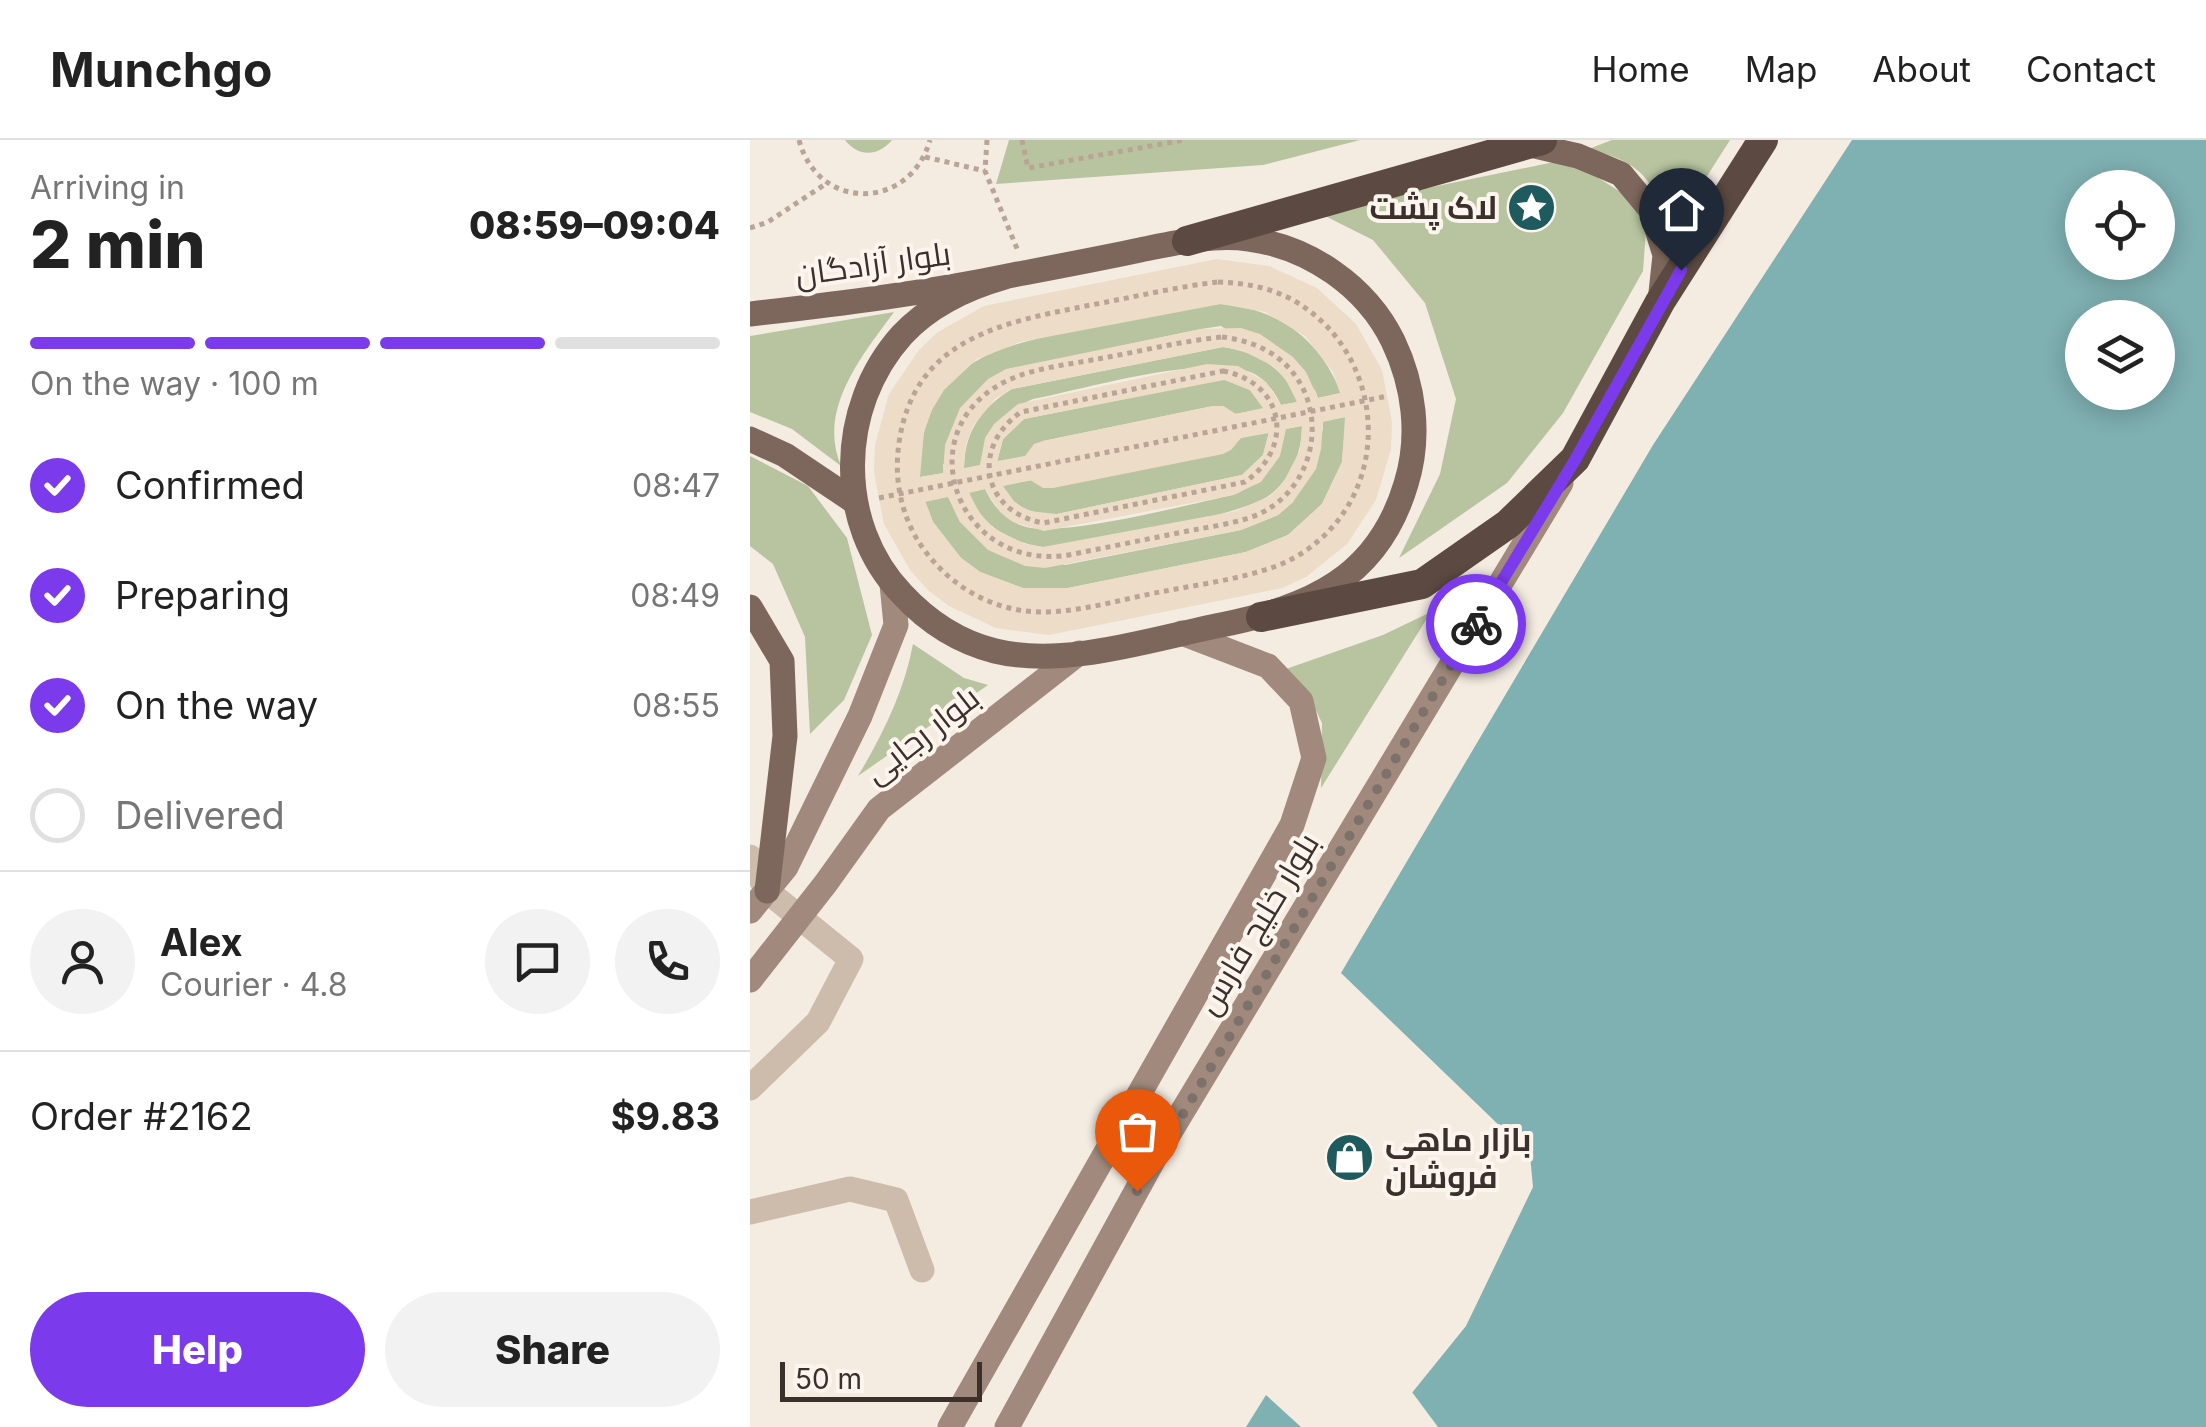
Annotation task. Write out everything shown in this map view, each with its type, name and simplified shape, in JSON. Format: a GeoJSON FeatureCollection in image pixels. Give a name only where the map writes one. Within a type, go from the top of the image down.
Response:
{"type":"FeatureCollection","features":[{"type":"Feature","properties":{"kind":"highway"},"geometry":{"type":"LineString","coordinates":[[1262,617],[1422,584],[1508,524],[1575,460],[1660,302],[1763,140]]}},
{"type":"Feature","properties":{"kind":"highway"},"geometry":{"type":"LineString","coordinates":[[1187,241],[1537,142]]}},
{"type":"Feature","properties":{"kind":"main road"},"geometry":{"type":"LineString","coordinates":[[1537,142],[1621,174],[1651,210],[1664,255],[1660,302]]}},
{"type":"Feature","properties":{"kind":"main road"},"geometry":{"type":"LineString","coordinates":[[1216,237],[1261,241],[1304,255],[1330,269],[1373,310],[1390,335],[1411,392],[1413,452],[1402,495],[1382,536],[1364,559],[1317,596],[1262,617],[1182,633],[1078,653],[1020,656],[962,639],[936,625],[892,584],[863,532],[855,502],[853,443],[859,413],[884,358],[902,335],[949,298],[1016,275],[1187,241],[1216,237]]}},
{"type":"Feature","properties":{"kind":"main road","name":"بلوار آزادگان"},"geometry":{"type":"LineString","coordinates":[[750,314],[1016,275]]}},
{"type":"Feature","properties":{"kind":"main road"},"geometry":{"type":"LineString","coordinates":[[750,439],[784,455],[855,502]]}},
{"type":"Feature","properties":{"kind":"main road","name":"بلوار خلیج فارس"},"geometry":{"type":"LineString","coordinates":[[1006,1427],[1155,1157],[1575,460]]}},
{"type":"Feature","properties":{"kind":"main road","name":"بلوار رجایی"},"geometry":{"type":"LineString","coordinates":[[750,911],[786,867],[860,716],[896,625],[892,584]]}},
{"type":"Feature","properties":{"kind":"main road"},"geometry":{"type":"LineString","coordinates":[[750,607],[782,662],[786,736],[766,890]]}},
{"type":"Feature","properties":{"kind":"main road","name":"بلوار خلیج فارس"},"geometry":{"type":"LineString","coordinates":[[950,1427],[1292,825],[1314,758],[1301,701],[1268,666],[1182,633]]}},
{"type":"Feature","properties":{"kind":"main road","name":"بلوار رجایی"},"geometry":{"type":"LineString","coordinates":[[750,980],[878,809],[1078,653]]}},
{"type":"Feature","properties":{"kind":"street"},"geometry":{"type":"LineString","coordinates":[[750,856],[766,890],[852,959],[818,1022],[750,1088]]}},
{"type":"Feature","properties":{"kind":"street"},"geometry":{"type":"LineString","coordinates":[[750,1212],[850,1189],[896,1200],[922,1270]]}},
{"type":"Feature","properties":{"kind":"path"},"geometry":{"type":"LineString","coordinates":[[799,140],[806,159],[827,183],[858,194],[874,194],[904,182],[924,158],[930,140]]}},
{"type":"Feature","properties":{"kind":"path"},"geometry":{"type":"LineString","coordinates":[[987,140],[986,171],[1016,275]]}},
{"type":"Feature","properties":{"kind":"path"},"geometry":{"type":"LineString","coordinates":[[1022,140],[1028,168],[1184,140]]}},
{"type":"Feature","properties":{"kind":"path"},"geometry":{"type":"LineString","coordinates":[[924,158],[986,171]]}},
{"type":"Feature","properties":{"kind":"path"},"geometry":{"type":"LineString","coordinates":[[750,228],[768,222],[827,183]]}},
{"type":"Feature","properties":{"kind":"path"},"geometry":{"type":"LineString","coordinates":[[1206,283],[1266,288],[1289,298],[1328,326],[1355,366],[1366,400],[1366,461],[1359,484],[1334,526],[1306,550],[1274,567],[1180,588],[1048,612],[1000,606],[957,584],[938,568],[911,528],[900,494],[900,433],[913,399],[932,368],[950,352],[992,327],[1050,313],[1206,283]]}},
{"type":"Feature","properties":{"kind":"path"},"geometry":{"type":"LineString","coordinates":[[1203,339],[1241,339],[1276,355],[1290,368],[1311,411],[1312,441],[1300,477],[1274,506],[1238,521],[1063,556],[1025,555],[1007,549],[976,526],[955,483],[958,435],[977,401],[1009,379],[1047,370],[1203,339]]}},
{"type":"Feature","properties":{"kind":"path"},"geometry":{"type":"LineString","coordinates":[[1223,372],[1252,381],[1272,404],[1276,418],[1274,448],[1268,462],[1245,482],[1231,487],[1043,523],[1014,513],[1003,503],[990,476],[992,446],[1008,420],[1035,407],[1074,399],[1223,372]]}},
{"type":"Feature","properties":{"kind":"path"},"geometry":{"type":"LineString","coordinates":[[855,502],[1411,392]]}},
{"type":"Feature","properties":{"kind":"green space"},"geometry":{"type":"Polygon","coordinates":[[[845,140],[892,140],[881,150],[868,153],[856,150],[845,140]]]}},
{"type":"Feature","properties":{"kind":"green space"},"geometry":{"type":"Polygon","coordinates":[[[1009,140],[1360,140],[1263,165],[996,184],[1009,140]]]}},
{"type":"Feature","properties":{"kind":"green space"},"geometry":{"type":"Polygon","coordinates":[[[1612,140],[1730,140],[1667,239],[1659,204],[1645,178],[1622,160],[1586,150],[1612,140]]]}},
{"type":"Feature","properties":{"kind":"green space"},"geometry":{"type":"Polygon","coordinates":[[[1569,159],[1633,200],[1646,230],[1643,271],[1563,413],[1507,483],[1399,558],[1440,474],[1456,399],[1425,303],[1373,240],[1315,211],[1569,159]]]}},
{"type":"Feature","properties":{"kind":"green space"},"geometry":{"type":"Polygon","coordinates":[[[1220,304],[1261,312],[1294,330],[1321,357],[1341,393],[1318,398],[1315,390],[1221,326],[1201,329],[1006,370],[943,465],[944,473],[920,477],[923,437],[934,405],[951,381],[973,363],[1030,341],[1220,304]]]}},
{"type":"Feature","properties":{"kind":"green space"},"geometry":{"type":"Polygon","coordinates":[[[894,312],[857,365],[839,404],[835,445],[841,466],[792,429],[750,412],[750,336],[894,312]]]}},
{"type":"Feature","properties":{"kind":"green space"},"geometry":{"type":"Polygon","coordinates":[[[1223,347],[1268,364],[1285,380],[1297,402],[1281,405],[1260,377],[1228,368],[1143,375],[1025,403],[992,436],[981,465],[964,469],[967,443],[977,422],[1012,389],[1223,347]]]}},
{"type":"Feature","properties":{"kind":"green space"},"geometry":{"type":"Polygon","coordinates":[[[1224,379],[1250,390],[1264,409],[1235,414],[1223,406],[1213,406],[1043,441],[1026,456],[997,462],[1003,439],[1024,419],[1224,379]]]}},
{"type":"Feature","properties":{"kind":"green space"},"geometry":{"type":"Polygon","coordinates":[[[1346,417],[1342,462],[1322,504],[1288,535],[1246,552],[1068,588],[1023,588],[980,572],[961,558],[933,522],[925,501],[948,496],[960,522],[1065,565],[1241,530],[1278,515],[1293,502],[1323,421],[1346,417]]]}},
{"type":"Feature","properties":{"kind":"green space"},"geometry":{"type":"Polygon","coordinates":[[[1302,426],[1294,463],[1271,494],[1229,512],[1162,528],[1043,547],[998,530],[981,514],[969,492],[985,489],[1000,512],[1023,526],[1065,528],[1125,519],[1242,491],[1274,459],[1285,429],[1302,426]]]}},
{"type":"Feature","properties":{"kind":"green space"},"geometry":{"type":"Polygon","coordinates":[[[1269,432],[1263,455],[1242,475],[1057,514],[1025,509],[1002,486],[1269,432]]]}},
{"type":"Feature","properties":{"kind":"green space"},"geometry":{"type":"Polygon","coordinates":[[[750,456],[808,486],[847,538],[872,635],[844,700],[810,734],[805,637],[773,564],[750,546],[750,456]]]}},
{"type":"Feature","properties":{"kind":"green space"},"geometry":{"type":"Polygon","coordinates":[[[1431,612],[1321,788],[1322,723],[1310,698],[1286,669],[1383,635],[1431,612]]]}},
{"type":"Feature","properties":{"kind":"green space"},"geometry":{"type":"Polygon","coordinates":[[[913,644],[964,678],[988,685],[858,776],[892,712],[913,644]]]}},
{"type":"Feature","properties":{"kind":"shaded area"},"geometry":{"type":"Polygon","coordinates":[[[1217,259],[1269,266],[1317,288],[1356,324],[1382,370],[1392,422],[1391,449],[1376,500],[1347,544],[1306,577],[1282,588],[1049,635],[996,628],[949,606],[910,570],[884,524],[874,472],[875,445],[889,394],[919,350],[938,332],[984,306],[1217,259]],[[1221,304],[1020,342],[977,359],[944,390],[924,432],[920,477],[943,473],[945,445],[960,408],[988,379],[1006,369],[1201,329],[1241,328],[1260,334],[1293,357],[1306,372],[1318,398],[1340,393],[1333,372],[1305,336],[1265,312],[1221,304]],[[1223,347],[1012,389],[996,398],[973,426],[966,444],[964,468],[980,465],[985,438],[994,424],[1018,404],[1207,364],[1238,366],[1266,382],[1281,405],[1297,402],[1286,380],[1273,366],[1241,350],[1223,347]],[[1224,380],[1024,419],[1003,439],[997,461],[1025,456],[1034,444],[1043,441],[1213,406],[1223,406],[1236,414],[1263,408],[1250,390],[1224,380]],[[1345,417],[1323,422],[1316,469],[1293,502],[1278,515],[1241,530],[1045,568],[1025,566],[988,550],[960,522],[948,497],[925,502],[933,522],[961,558],[980,572],[1023,588],[1068,588],[1246,552],[1288,535],[1322,504],[1342,462],[1345,417]],[[1302,426],[1286,429],[1280,456],[1261,482],[1233,495],[1044,531],[1013,522],[1000,512],[985,489],[969,493],[993,528],[1025,544],[1043,547],[1236,511],[1270,496],[1283,483],[1300,450],[1302,426]],[[1269,433],[1241,438],[1223,454],[1053,488],[1043,488],[1030,480],[1003,486],[1016,504],[1029,511],[1057,514],[1242,475],[1263,455],[1269,433]]]}},
{"type":"Feature","properties":{"kind":"water"},"geometry":{"type":"Polygon","coordinates":[[[1852,140],[2206,140],[2206,1427],[1436,1427],[1407,1399],[1466,1326],[1533,1187],[1530,1155],[1341,973],[1653,445],[1852,140]]]}},
{"type":"Feature","properties":{"kind":"water"},"geometry":{"type":"Polygon","coordinates":[[[1266,1395],[1301,1427],[1246,1427],[1266,1395]]]}},
{"type":"Feature","properties":{"kind":"pier"},"geometry":{"type":"Polygon","coordinates":[[[1409,1388],[1438,1427],[1428,1427],[1403,1402],[1409,1388]]]}},
{"type":"Feature","properties":{"kind":"way so far"},"geometry":{"type":"LineString","coordinates":[[1137,1191],[1476,624]]}},
{"type":"Feature","properties":{"kind":"place","name":"لاک پشت"},"geometry":{"type":"Point","coordinates":[1532,208]}},
{"type":"Feature","properties":{"kind":"place","name":"بازار ماهی فروشان"},"geometry":{"type":"Point","coordinates":[1350,1158]}},
{"type":"Feature","properties":{"kind":"route"},"geometry":{"type":"LineString","coordinates":[[1476,624],[1575,460],[1681,270]]}}]}
